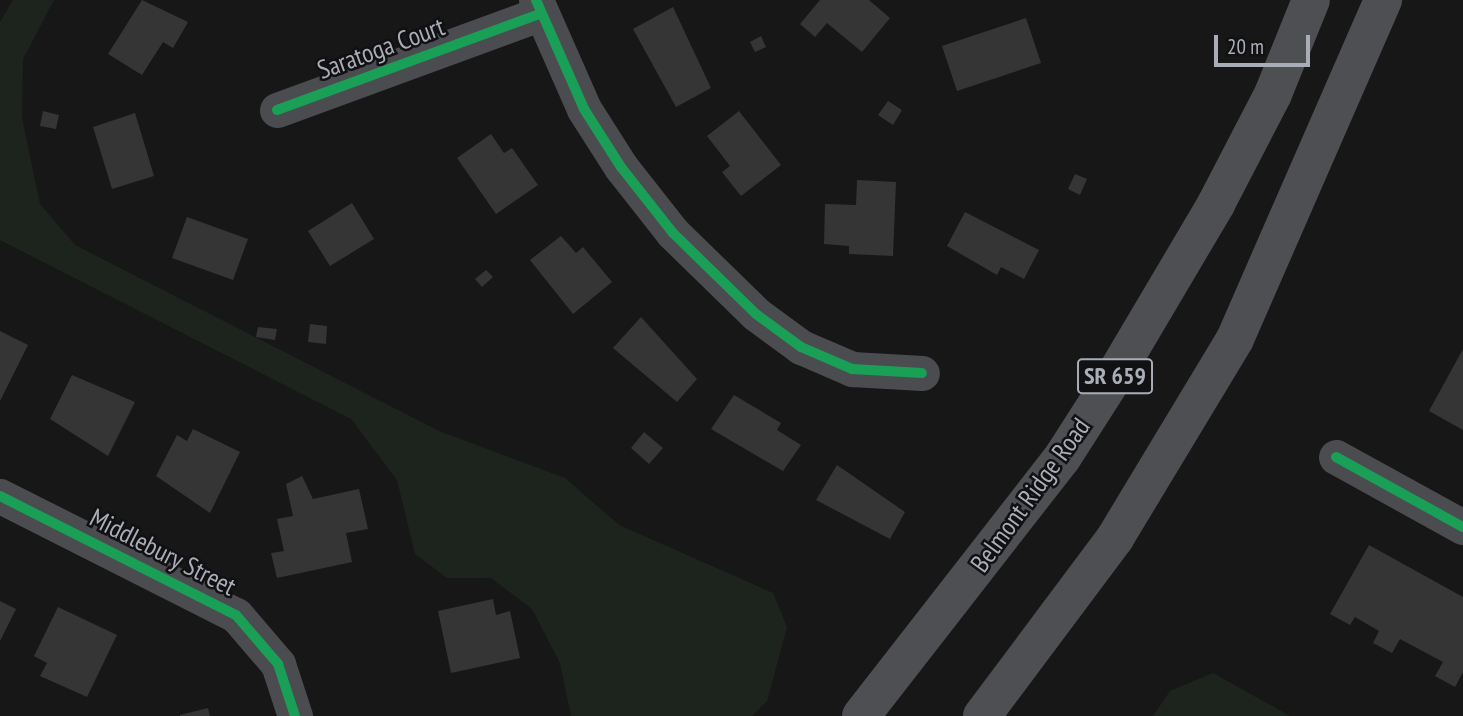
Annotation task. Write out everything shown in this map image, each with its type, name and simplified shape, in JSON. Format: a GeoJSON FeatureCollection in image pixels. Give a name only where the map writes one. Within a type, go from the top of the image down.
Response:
{"type":"FeatureCollection","features":[{"type":"Feature","properties":{"kind":"main road","name":"Belmont Ridge Road"},"geometry":{"type":"LineString","coordinates":[[861,716],[1062,458],[1115,375],[1216,204],[1273,94],[1311,0]]}},
{"type":"Feature","properties":{"kind":"main road"},"geometry":{"type":"LineString","coordinates":[[982,716],[1115,538],[1235,340],[1383,0]]}},
{"type":"Feature","properties":{"kind":"street","name":"Saratoga Court"},"geometry":{"type":"LineString","coordinates":[[277,110],[537,7]]}},
{"type":"Feature","properties":{"kind":"street"},"geometry":{"type":"LineString","coordinates":[[537,7],[584,108],[621,167],[674,233],[756,314],[801,347],[852,369],[922,373]]}},
{"type":"Feature","properties":{"kind":"street"},"geometry":{"type":"LineString","coordinates":[[1336,457],[1463,527]]}},
{"type":"Feature","properties":{"kind":"street","name":"Middlebury Street"},"geometry":{"type":"LineString","coordinates":[[0,496],[236,615],[278,664],[295,716]]}},
{"type":"Feature","properties":{"kind":"shaded area"},"geometry":{"type":"Polygon","coordinates":[[[13,0],[54,0],[23,59],[22,118],[40,204],[75,245],[439,431],[565,478],[619,525],[773,593],[787,627],[767,701],[752,716],[571,716],[560,663],[532,609],[491,578],[447,578],[415,554],[397,480],[351,419],[0,240],[0,22],[13,0]]]}},
{"type":"Feature","properties":{"kind":"shaded area"},"geometry":{"type":"Polygon","coordinates":[[[1213,673],[1290,716],[1153,716],[1170,691],[1213,673]]]}},
{"type":"Feature","properties":{"kind":"building"},"geometry":{"type":"Polygon","coordinates":[[[142,0],[188,22],[173,48],[163,42],[142,75],[108,54],[142,0]]]}},
{"type":"Feature","properties":{"kind":"building"},"geometry":{"type":"Polygon","coordinates":[[[820,0],[869,0],[890,18],[862,52],[827,23],[815,37],[800,24],[820,0]]]}},
{"type":"Feature","properties":{"kind":"building"},"geometry":{"type":"Polygon","coordinates":[[[673,7],[711,88],[676,107],[633,29],[673,7]]]}},
{"type":"Feature","properties":{"kind":"building"},"geometry":{"type":"Polygon","coordinates":[[[1026,18],[1041,63],[957,91],[942,46],[1026,18]]]}},
{"type":"Feature","properties":{"kind":"building"},"geometry":{"type":"Polygon","coordinates":[[[761,36],[766,47],[755,52],[750,42],[761,36]]]}},
{"type":"Feature","properties":{"kind":"building"},"geometry":{"type":"Polygon","coordinates":[[[888,101],[902,110],[893,125],[878,115],[888,101]]]}},
{"type":"Feature","properties":{"kind":"building"},"geometry":{"type":"Polygon","coordinates":[[[43,111],[59,115],[56,129],[40,126],[43,111]]]}},
{"type":"Feature","properties":{"kind":"building"},"geometry":{"type":"Polygon","coordinates":[[[739,111],[781,165],[741,196],[722,172],[730,166],[707,136],[739,111]]]}},
{"type":"Feature","properties":{"kind":"building"},"geometry":{"type":"Polygon","coordinates":[[[135,113],[154,176],[112,189],[93,127],[135,113]]]}},
{"type":"Feature","properties":{"kind":"building"},"geometry":{"type":"Polygon","coordinates":[[[491,134],[504,153],[512,148],[538,185],[496,214],[457,158],[491,134]]]}},
{"type":"Feature","properties":{"kind":"building"},"geometry":{"type":"Polygon","coordinates":[[[1075,174],[1087,179],[1080,195],[1068,189],[1075,174]]]}},
{"type":"Feature","properties":{"kind":"building"},"geometry":{"type":"Polygon","coordinates":[[[857,180],[896,182],[893,256],[849,254],[849,246],[824,244],[825,204],[856,205],[857,180]]]}},
{"type":"Feature","properties":{"kind":"building"},"geometry":{"type":"Polygon","coordinates":[[[352,203],[374,239],[330,266],[308,231],[352,203]]]}},
{"type":"Feature","properties":{"kind":"building"},"geometry":{"type":"Polygon","coordinates":[[[965,212],[1039,250],[1024,279],[1001,267],[997,275],[947,246],[965,212]]]}},
{"type":"Feature","properties":{"kind":"building"},"geometry":{"type":"Polygon","coordinates":[[[187,217],[248,239],[233,280],[172,258],[187,217]]]}},
{"type":"Feature","properties":{"kind":"building"},"geometry":{"type":"Polygon","coordinates":[[[561,236],[576,253],[583,247],[612,282],[573,314],[530,260],[561,236]]]}},
{"type":"Feature","properties":{"kind":"building"},"geometry":{"type":"Polygon","coordinates":[[[486,270],[493,277],[482,287],[475,279],[486,270]]]}},
{"type":"Feature","properties":{"kind":"building"},"geometry":{"type":"Polygon","coordinates":[[[641,317],[697,379],[677,402],[613,348],[641,317]]]}},
{"type":"Feature","properties":{"kind":"building"},"geometry":{"type":"Polygon","coordinates":[[[310,324],[327,326],[326,344],[308,342],[310,324]]]}},
{"type":"Feature","properties":{"kind":"building"},"geometry":{"type":"Polygon","coordinates":[[[258,327],[277,329],[275,340],[256,337],[258,327]]]}},
{"type":"Feature","properties":{"kind":"building"},"geometry":{"type":"Polygon","coordinates":[[[0,331],[28,345],[0,401],[0,331]]]}},
{"type":"Feature","properties":{"kind":"building"},"geometry":{"type":"Polygon","coordinates":[[[1463,349],[1463,430],[1429,411],[1463,349]]]}},
{"type":"Feature","properties":{"kind":"building"},"geometry":{"type":"Polygon","coordinates":[[[72,375],[135,402],[108,456],[50,419],[72,375]]]}},
{"type":"Feature","properties":{"kind":"building"},"geometry":{"type":"Polygon","coordinates":[[[734,395],[781,423],[777,430],[801,445],[783,471],[711,429],[734,395]]]}},
{"type":"Feature","properties":{"kind":"building"},"geometry":{"type":"Polygon","coordinates":[[[193,429],[240,452],[210,513],[156,476],[177,435],[187,441],[193,429]]]}},
{"type":"Feature","properties":{"kind":"building"},"geometry":{"type":"Polygon","coordinates":[[[644,432],[663,448],[649,464],[631,448],[644,432]]]}},
{"type":"Feature","properties":{"kind":"building"},"geometry":{"type":"Polygon","coordinates":[[[837,465],[905,512],[890,539],[816,500],[837,465]]]}},
{"type":"Feature","properties":{"kind":"building"},"geometry":{"type":"Polygon","coordinates":[[[302,476],[313,499],[359,489],[368,529],[346,533],[352,562],[277,578],[271,553],[284,551],[277,519],[293,516],[286,484],[302,476]]]}},
{"type":"Feature","properties":{"kind":"building"},"geometry":{"type":"Polygon","coordinates":[[[1369,545],[1463,597],[1463,672],[1455,687],[1435,676],[1443,662],[1400,639],[1392,653],[1373,643],[1379,631],[1355,617],[1350,625],[1330,614],[1369,545]]]}},
{"type":"Feature","properties":{"kind":"building"},"geometry":{"type":"Polygon","coordinates":[[[493,599],[496,615],[510,611],[520,658],[451,673],[438,611],[493,599]]]}},
{"type":"Feature","properties":{"kind":"building"},"geometry":{"type":"Polygon","coordinates":[[[0,601],[16,609],[0,641],[0,601]]]}},
{"type":"Feature","properties":{"kind":"building"},"geometry":{"type":"Polygon","coordinates":[[[58,607],[117,635],[87,697],[40,676],[47,663],[34,656],[58,607]]]}},
{"type":"Feature","properties":{"kind":"building"},"geometry":{"type":"Polygon","coordinates":[[[208,708],[210,716],[180,716],[180,715],[208,708]]]}},
{"type":"Feature","properties":{"kind":"cycle path"},"geometry":{"type":"LineString","coordinates":[[536,0],[584,109],[621,167],[673,233],[756,314],[801,347],[852,369],[922,373]]}},
{"type":"Feature","properties":{"kind":"cycle path"},"geometry":{"type":"LineString","coordinates":[[277,110],[539,14]]}},
{"type":"Feature","properties":{"kind":"cycle path"},"geometry":{"type":"LineString","coordinates":[[1336,457],[1463,527]]}},
{"type":"Feature","properties":{"kind":"cycle path"},"geometry":{"type":"LineString","coordinates":[[0,496],[236,615],[278,664],[295,716]]}}]}
